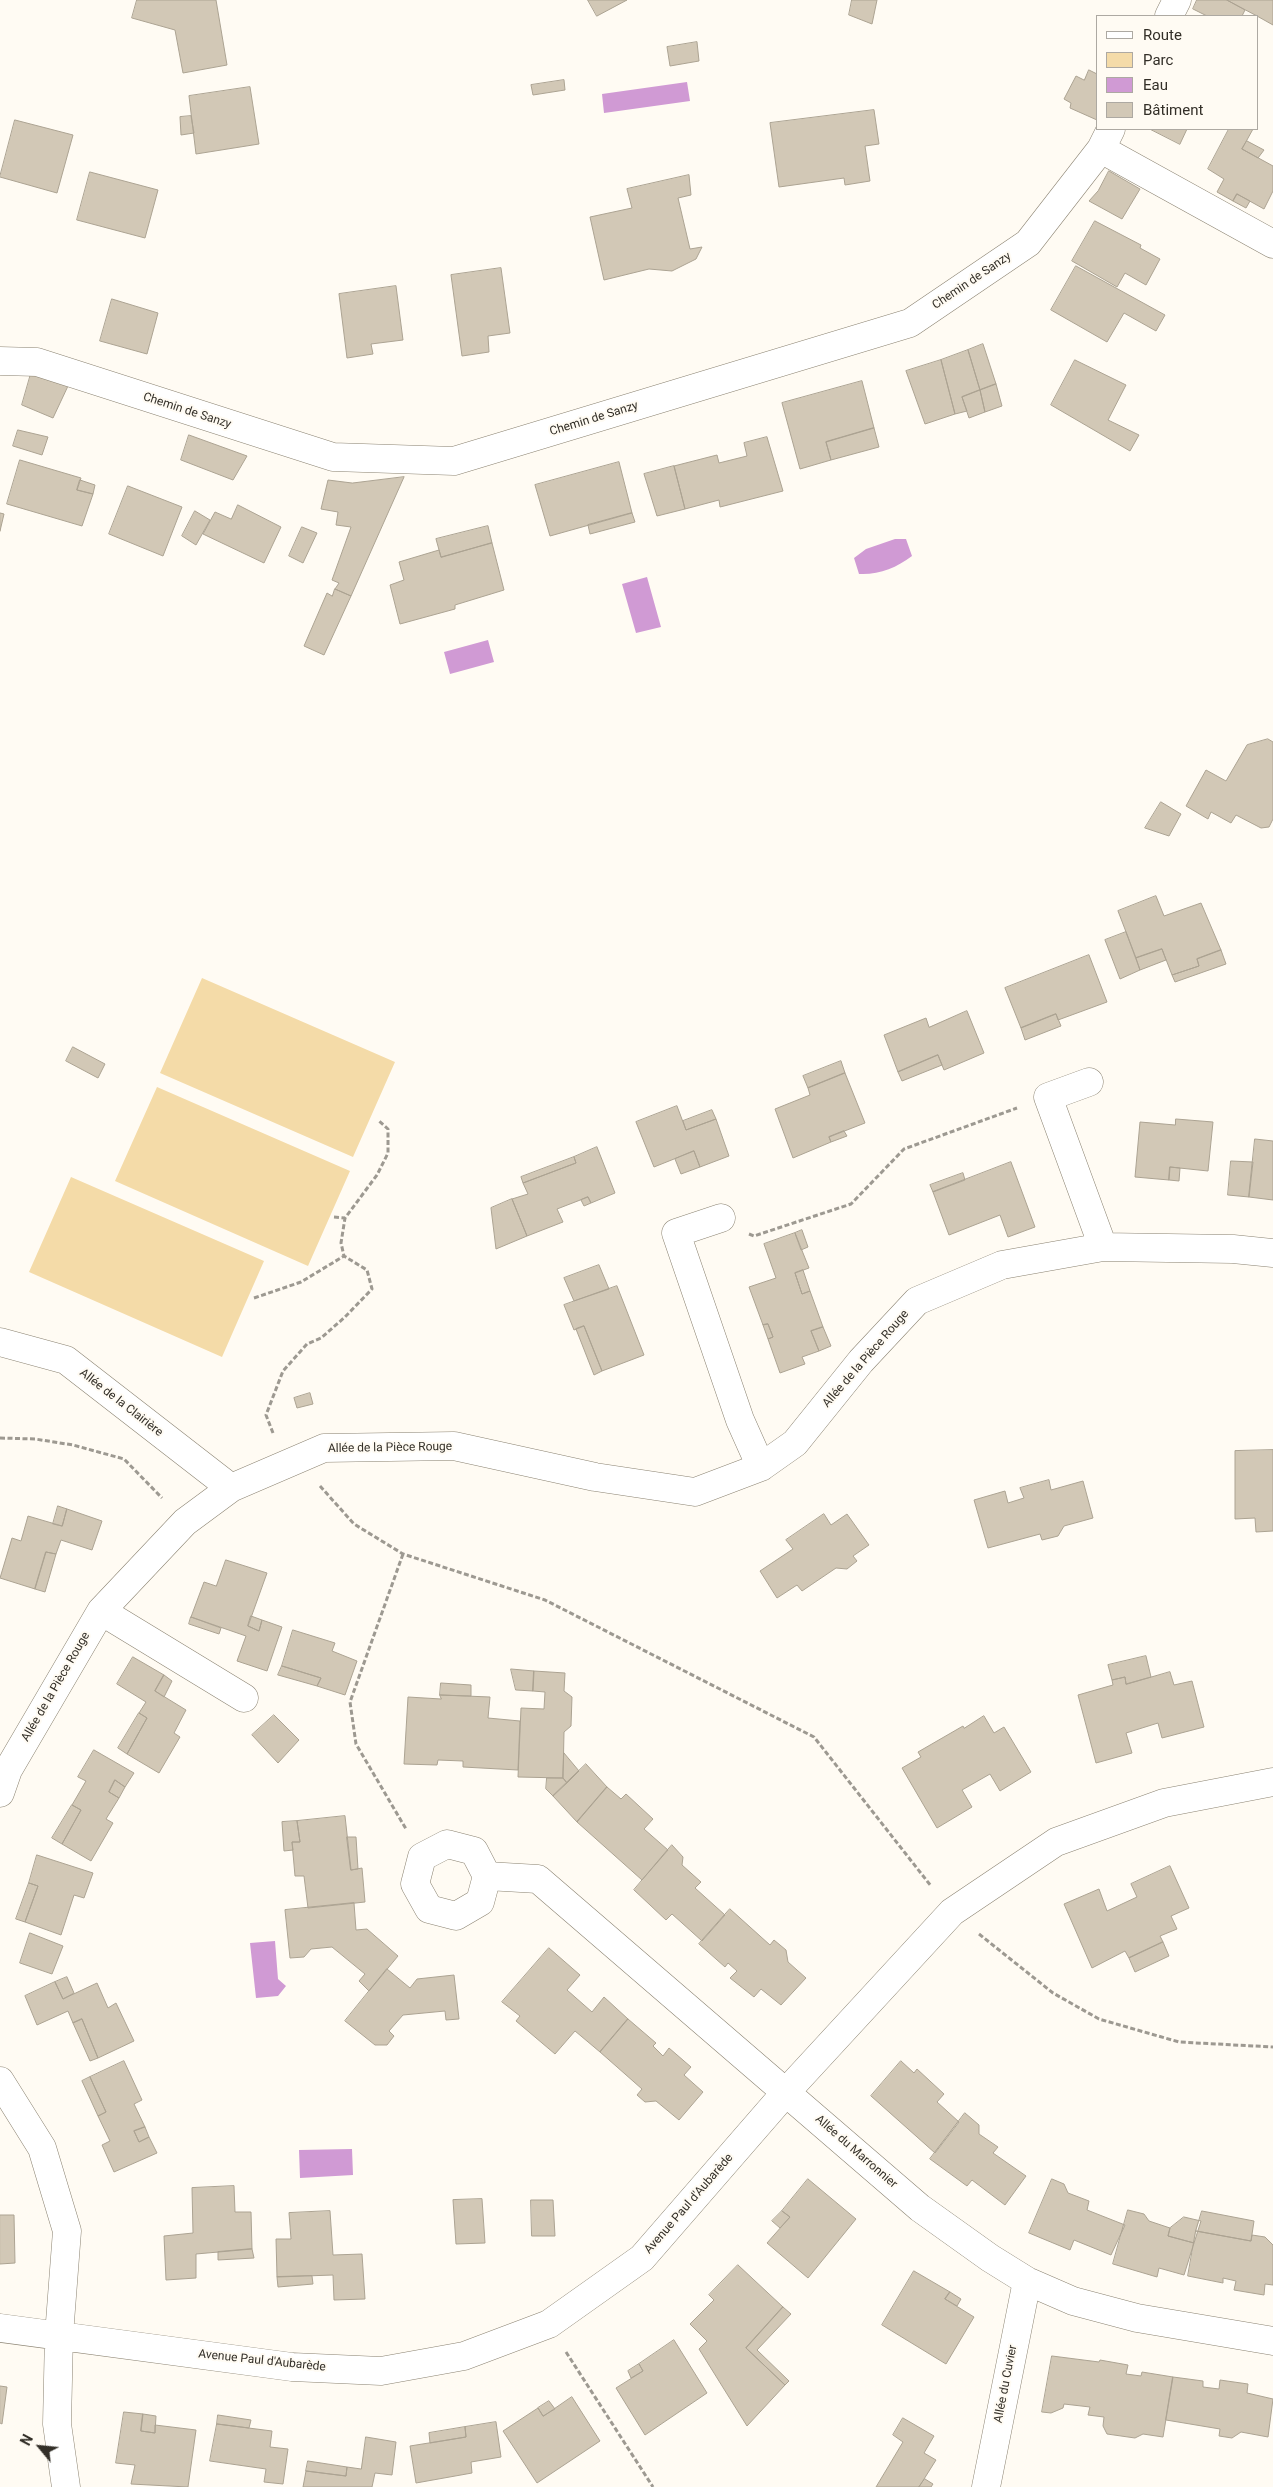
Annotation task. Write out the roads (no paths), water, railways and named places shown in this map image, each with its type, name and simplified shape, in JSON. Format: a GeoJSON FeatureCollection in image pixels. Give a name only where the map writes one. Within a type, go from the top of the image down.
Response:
{"type":"FeatureCollection","features":[{"type":"Feature","properties":{"kind":"street"},"geometry":{"type":"LineString","coordinates":[[1170,15],[1177,0]]}},
{"type":"Feature","properties":{"kind":"street"},"geometry":{"type":"LineString","coordinates":[[1106,139],[1273,244]]}},
{"type":"Feature","properties":{"kind":"street","name":"Chemin de Sanzy"},"geometry":{"type":"LineString","coordinates":[[0,361],[37,362],[333,457],[454,461],[910,323],[1028,243],[1106,139]]}},
{"type":"Feature","properties":{"kind":"street"},"geometry":{"type":"LineString","coordinates":[[1089,1082],[1048,1097],[1103,1247]]}},
{"type":"Feature","properties":{"kind":"street"},"geometry":{"type":"LineString","coordinates":[[722,1218],[676,1233],[740,1420],[761,1467]]}},
{"type":"Feature","properties":{"kind":"street","name":"Allée de la Pièce Rouge"},"geometry":{"type":"LineString","coordinates":[[3,1776],[101,1611],[185,1522],[231,1488],[324,1448],[454,1446],[595,1477],[695,1492],[761,1467],[795,1443],[861,1361],[917,1302],[1002,1265],[1103,1247],[1233,1249],[1273,1252]]}},
{"type":"Feature","properties":{"kind":"street","name":"Allée de la Clairière"},"geometry":{"type":"LineString","coordinates":[[0,1342],[66,1360],[231,1488]]}},
{"type":"Feature","properties":{"kind":"street"},"geometry":{"type":"LineString","coordinates":[[101,1611],[244,1698]]}},
{"type":"Feature","properties":{"kind":"street","name":"Avenue Paul d'Aubarède"},"geometry":{"type":"LineString","coordinates":[[0,2328],[292,2367],[381,2371],[464,2356],[548,2324],[642,2258],[787,2091],[952,1912],[1056,1842],[1164,1804],[1273,1782]]}},
{"type":"Feature","properties":{"kind":"street"},"geometry":{"type":"LineString","coordinates":[[447,1844],[474,1851],[488,1876],[480,1902],[456,1916],[429,1909],[415,1884],[422,1857],[447,1844]]}},
{"type":"Feature","properties":{"kind":"street","name":"Allée du Marronnier"},"geometry":{"type":"LineString","coordinates":[[488,1876],[538,1879],[787,2091],[920,2208],[1027,2281],[1073,2301],[1137,2318],[1273,2341]]}},
{"type":"Feature","properties":{"kind":"street"},"geometry":{"type":"LineString","coordinates":[[0,2081],[42,2148],[67,2231],[59,2335],[57,2424],[66,2487]]}},
{"type":"Feature","properties":{"kind":"street","name":"Allée du Cuvier"},"geometry":{"type":"LineString","coordinates":[[986,2487],[1027,2281]]}},
{"type":"Feature","properties":{"kind":"water"},"geometry":{"type":"Polygon","coordinates":[[[687,82],[690,101],[604,113],[602,94],[687,82]]]}},
{"type":"Feature","properties":{"kind":"water"},"geometry":{"type":"Polygon","coordinates":[[[895,539],[906,539],[912,556],[887,570],[859,574],[854,558],[866,549],[895,539]]]}},
{"type":"Feature","properties":{"kind":"water"},"geometry":{"type":"Polygon","coordinates":[[[647,577],[661,627],[636,633],[622,584],[647,577]]]}},
{"type":"Feature","properties":{"kind":"water"},"geometry":{"type":"Polygon","coordinates":[[[488,640],[494,662],[450,674],[444,652],[488,640]]]}},
{"type":"Feature","properties":{"kind":"water"},"geometry":{"type":"Polygon","coordinates":[[[275,1941],[278,1979],[286,1986],[278,1996],[256,1998],[250,1943],[275,1941]]]}},
{"type":"Feature","properties":{"kind":"water"},"geometry":{"type":"Polygon","coordinates":[[[352,2149],[353,2175],[300,2178],[299,2150],[352,2149]]]}}]}
